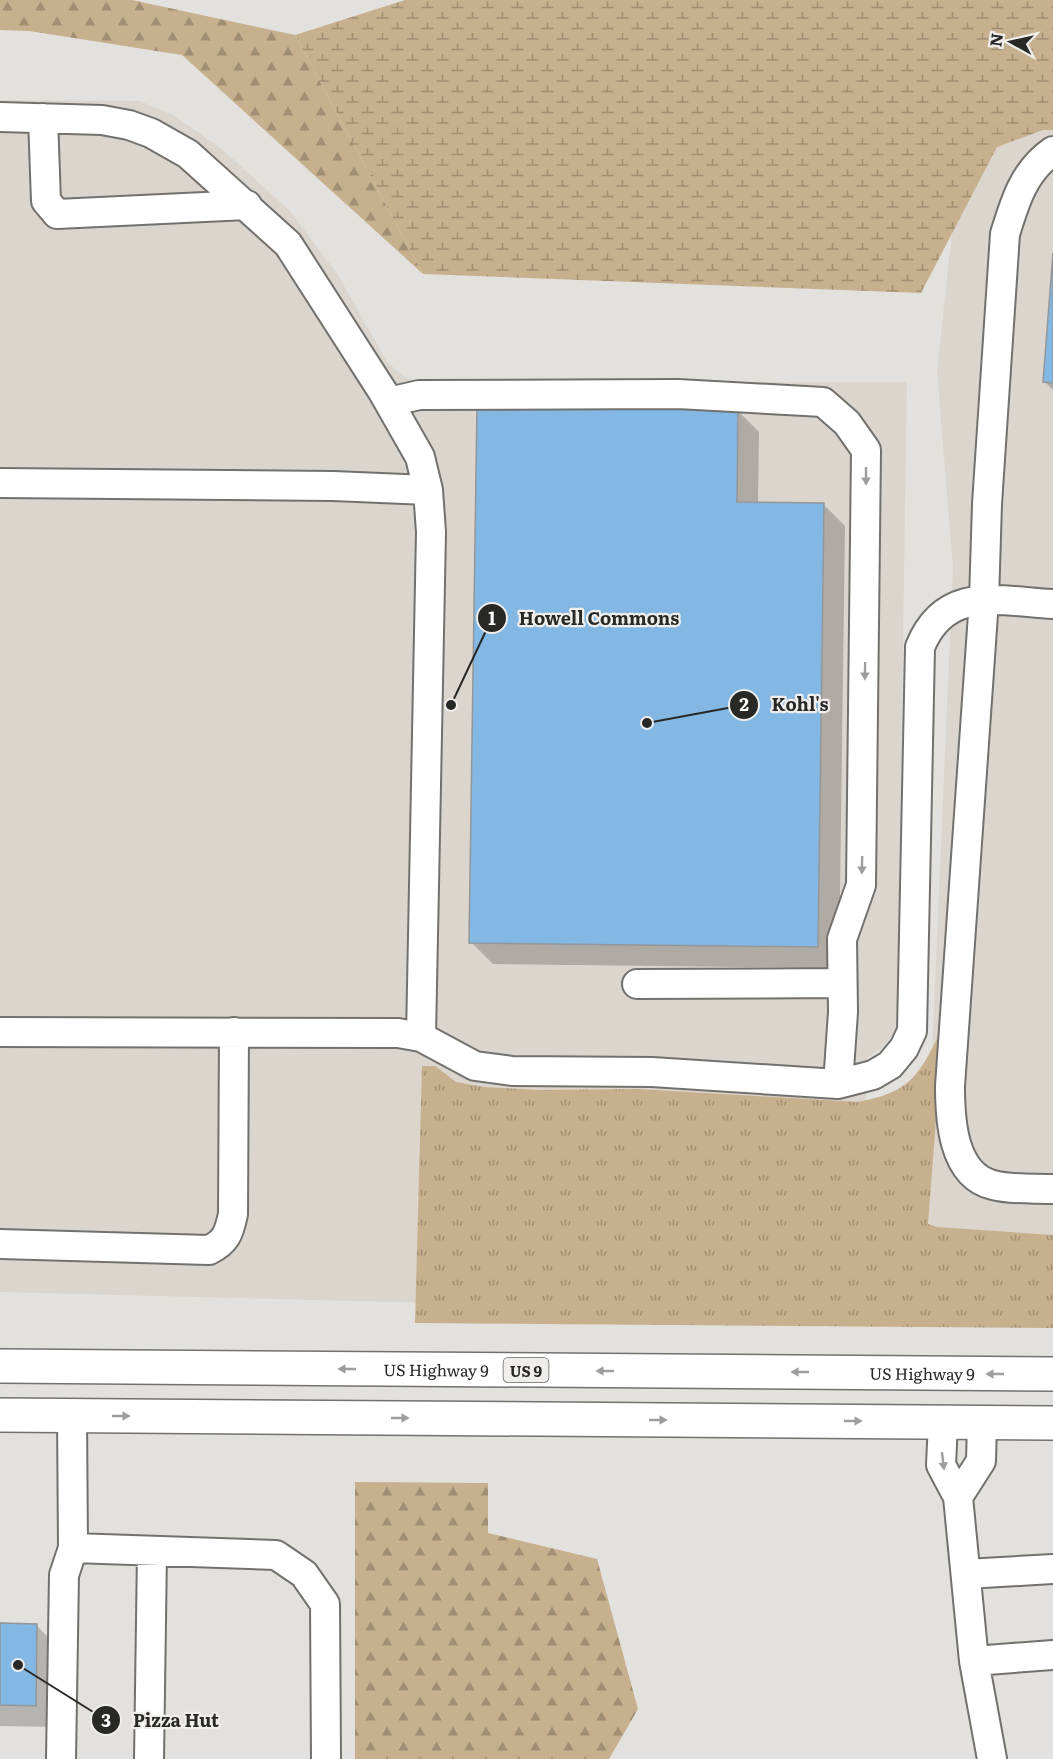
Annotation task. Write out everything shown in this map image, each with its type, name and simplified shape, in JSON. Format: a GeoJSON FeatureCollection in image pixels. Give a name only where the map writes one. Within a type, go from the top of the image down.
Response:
{"type":"FeatureCollection","features":[{"type":"Feature","properties":{"kind":"highway","name":"US Highway 9"},"geometry":{"type":"LineString","coordinates":[[0,1366],[1053,1374]]}},
{"type":"Feature","properties":{"kind":"highway"},"geometry":{"type":"LineString","coordinates":[[0,1415],[1053,1423]]}},
{"type":"Feature","properties":{"kind":"lane"},"geometry":{"type":"LineString","coordinates":[[0,117],[102,120],[129,125],[151,133],[188,154],[288,244],[389,402],[420,457],[428,490],[430,532],[421,1037]]}},
{"type":"Feature","properties":{"kind":"lane"},"geometry":{"type":"LineString","coordinates":[[44,118],[46,201],[57,214],[247,205]]}},
{"type":"Feature","properties":{"kind":"lane"},"geometry":{"type":"LineString","coordinates":[[1053,151],[1029,173],[1016,197],[1005,234],[988,481],[984,600],[950,1113],[954,1140],[964,1162],[978,1178],[992,1185],[1053,1189]]}},
{"type":"Feature","properties":{"kind":"lane"},"geometry":{"type":"LineString","coordinates":[[389,402],[419,395],[678,394],[823,402],[847,423],[866,450],[861,885],[842,939],[838,1084]]}},
{"type":"Feature","properties":{"kind":"lane"},"geometry":{"type":"LineString","coordinates":[[0,483],[333,486],[428,490]]}},
{"type":"Feature","properties":{"kind":"lane"},"geometry":{"type":"LineString","coordinates":[[0,1032],[398,1033],[421,1037],[475,1065],[512,1071],[652,1072],[838,1084],[873,1075],[890,1065],[904,1048],[912,1031],[920,647],[933,620],[962,603],[984,600],[1053,604]]}},
{"type":"Feature","properties":{"kind":"lane"},"geometry":{"type":"LineString","coordinates":[[637,984],[842,983]]}},
{"type":"Feature","properties":{"kind":"lane"},"geometry":{"type":"LineString","coordinates":[[0,1244],[208,1250],[222,1244],[230,1232],[233,1214],[234,1032]]}},
{"type":"Feature","properties":{"kind":"lane"},"geometry":{"type":"LineString","coordinates":[[61,1759],[64,1575],[73,1548],[72,1416]]}},
{"type":"Feature","properties":{"kind":"lane"},"geometry":{"type":"LineString","coordinates":[[943,1422],[941,1465],[958,1497],[974,1661],[992,1759]]}},
{"type":"Feature","properties":{"kind":"lane"},"geometry":{"type":"LineString","coordinates":[[958,1497],[981,1461],[982,1422]]}},
{"type":"Feature","properties":{"kind":"lane"},"geometry":{"type":"LineString","coordinates":[[73,1548],[276,1555],[304,1574],[325,1604],[326,1759]]}},
{"type":"Feature","properties":{"kind":"lane"},"geometry":{"type":"LineString","coordinates":[[149,1759],[152,1552]]}},
{"type":"Feature","properties":{"kind":"lane"},"geometry":{"type":"LineString","coordinates":[[966,1574],[1053,1569]]}},
{"type":"Feature","properties":{"kind":"lane"},"geometry":{"type":"LineString","coordinates":[[974,1661],[1053,1655]]}},
{"type":"Feature","properties":{"kind":"shaded area"},"geometry":{"type":"Polygon","coordinates":[[[0,100],[140,101],[173,115],[222,149],[290,211],[338,275],[387,362],[405,378],[422,382],[907,382],[897,1028],[882,1048],[867,1058],[861,1314],[0,1292],[0,100]]]}},
{"type":"Feature","properties":{"kind":"shaded area"},"geometry":{"type":"Polygon","coordinates":[[[966,102],[1053,102],[1053,1280],[920,1240],[930,1099],[953,568],[937,371],[966,102]]]}},
{"type":"Feature","properties":{"kind":"green space"},"geometry":{"type":"Polygon","coordinates":[[[0,0],[132,0],[295,35],[423,274],[182,55],[29,31],[0,30],[0,0]]]}},
{"type":"Feature","properties":{"kind":"green space"},"geometry":{"type":"Polygon","coordinates":[[[405,0],[1053,0],[1053,130],[1043,130],[997,147],[921,293],[423,274],[295,35],[405,0]]]}},
{"type":"Feature","properties":{"kind":"green space"},"geometry":{"type":"Polygon","coordinates":[[[943,1027],[928,1224],[937,1227],[1053,1235],[1053,1328],[415,1323],[422,1066],[435,1066],[456,1082],[484,1087],[538,1090],[638,1089],[857,1102],[891,1093],[912,1078],[920,1069],[943,1027]]]}},
{"type":"Feature","properties":{"kind":"green space"},"geometry":{"type":"Polygon","coordinates":[[[355,1482],[488,1483],[488,1533],[597,1559],[638,1709],[609,1759],[355,1759],[355,1482]]]}},
{"type":"Feature","properties":{"kind":"building"},"geometry":{"type":"Polygon","coordinates":[[[1053,253],[1053,383],[1043,382],[1053,253]]]}},
{"type":"Feature","properties":{"kind":"building"},"geometry":{"type":"Polygon","coordinates":[[[477,405],[738,409],[737,502],[824,503],[818,947],[469,943],[477,405]]]}},
{"type":"Feature","properties":{"kind":"building"},"geometry":{"type":"Polygon","coordinates":[[[0,1623],[37,1624],[36,1706],[0,1705],[0,1623]]]}},
{"type":"Feature","properties":{"kind":"place","name":"Howell Commons"},"geometry":{"type":"Point","coordinates":[451,705]}},
{"type":"Feature","properties":{"kind":"place","name":"Kohl's"},"geometry":{"type":"Point","coordinates":[647,723]}},
{"type":"Feature","properties":{"kind":"place","name":"Pizza Hut"},"geometry":{"type":"Point","coordinates":[18,1665]}}]}
